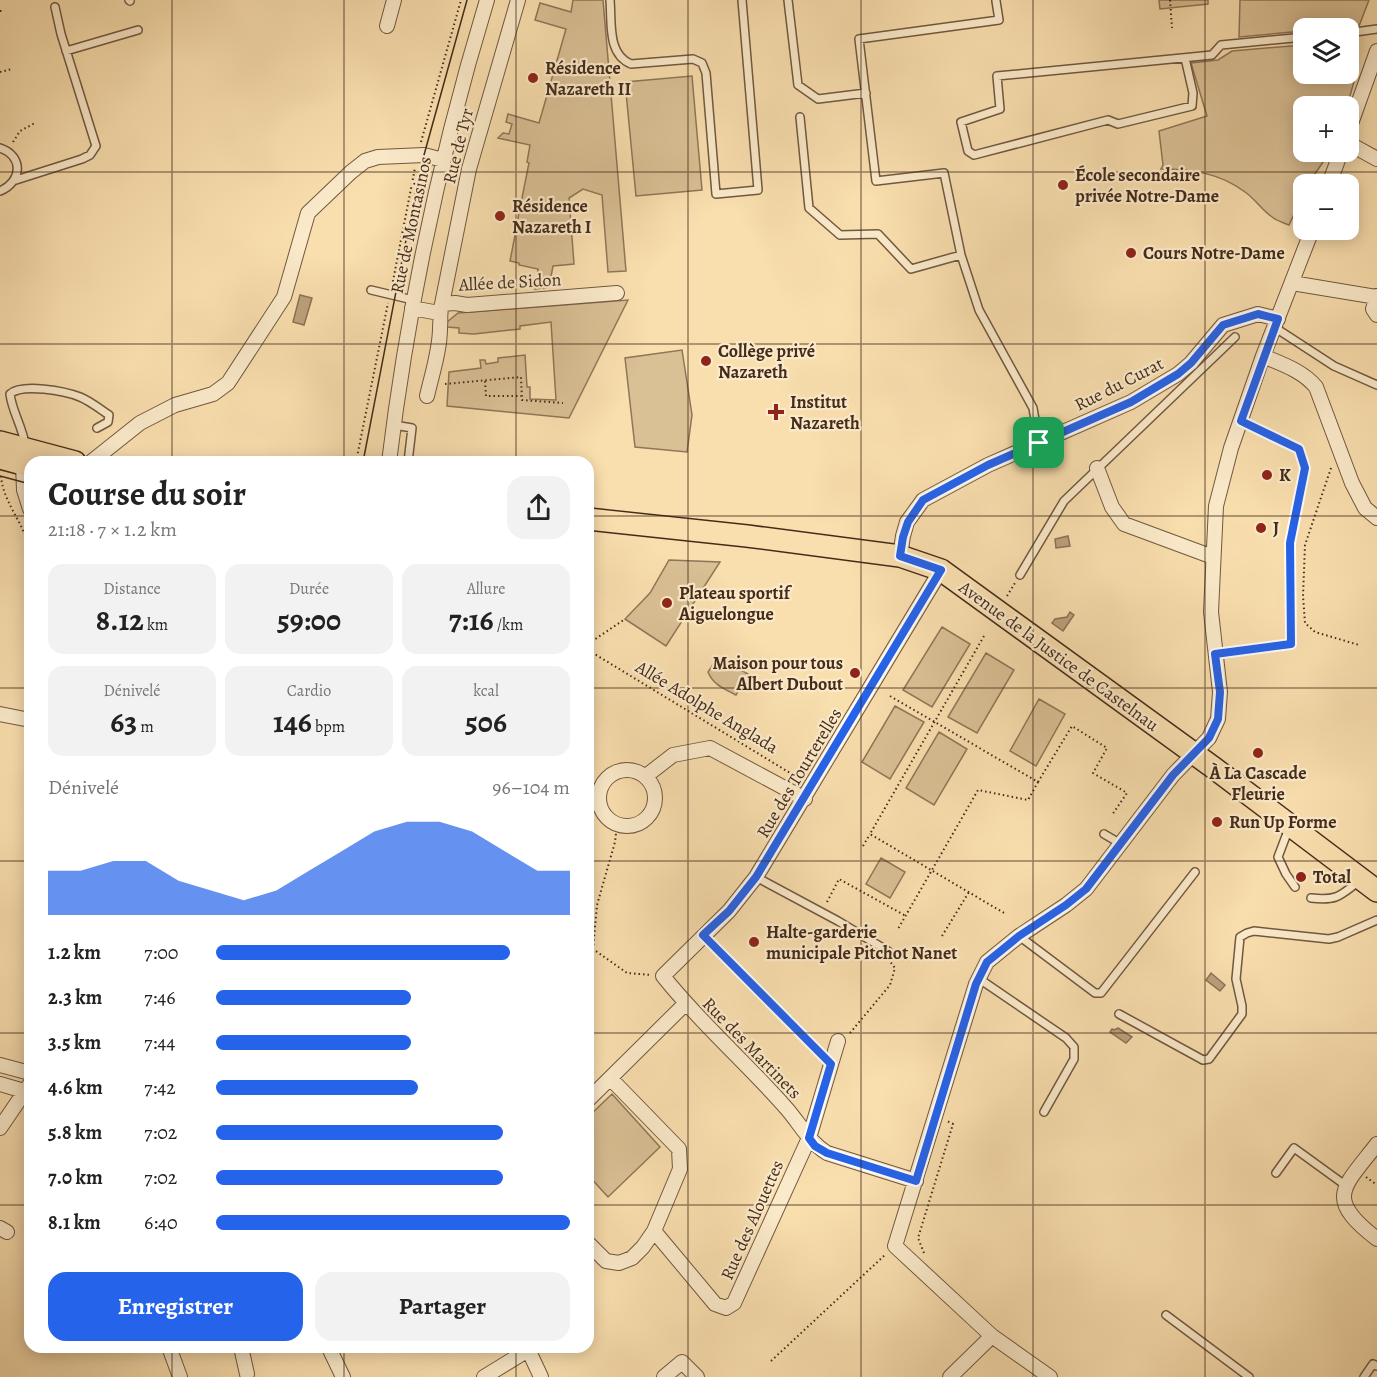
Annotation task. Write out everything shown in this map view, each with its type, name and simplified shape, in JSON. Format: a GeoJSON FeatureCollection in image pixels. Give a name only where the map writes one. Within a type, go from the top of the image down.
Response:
{"type":"FeatureCollection","features":[{"type":"Feature","properties":{"kind":"main road"},"geometry":{"type":"LineString","coordinates":[[0,442],[24,459]]}},
{"type":"Feature","properties":{"kind":"main road"},"geometry":{"type":"LineString","coordinates":[[0,458],[24,460]]}},
{"type":"Feature","properties":{"kind":"main road","name":"Avenue de la Justice de Castelnau"},"geometry":{"type":"LineString","coordinates":[[594,520],[747,536],[900,556],[941,570],[1195,754],[1369,885]]}},
{"type":"Feature","properties":{"kind":"street"},"geometry":{"type":"LineString","coordinates":[[387,26],[394,0]]}},
{"type":"Feature","properties":{"kind":"street","name":"Rue de Montasinos"},"geometry":{"type":"LineString","coordinates":[[390,456],[412,304],[443,160],[487,0]]}},
{"type":"Feature","properties":{"kind":"street","name":"Rue de Tyr"},"geometry":{"type":"LineString","coordinates":[[428,396],[441,327],[441,309],[469,169],[518,0]]}},
{"type":"Feature","properties":{"kind":"street"},"geometry":{"type":"LineString","coordinates":[[1359,101],[1377,51]]}},
{"type":"Feature","properties":{"kind":"street"},"geometry":{"type":"LineString","coordinates":[[1359,149],[1377,159]]}},
{"type":"Feature","properties":{"kind":"street"},"geometry":{"type":"LineString","coordinates":[[99,456],[140,423],[176,405],[213,394],[228,383],[284,297],[308,213],[365,161],[417,155],[443,160]]}},
{"type":"Feature","properties":{"kind":"street"},"geometry":{"type":"LineString","coordinates":[[1050,1377],[992,1336],[895,1246],[978,978],[987,962],[1019,936],[1086,889],[1173,775],[1209,738],[1218,719],[1220,692],[1211,612],[1216,506],[1231,448],[1263,356],[1308,240]]}},
{"type":"Feature","properties":{"kind":"street"},"geometry":{"type":"LineString","coordinates":[[1292,283],[1377,296],[1373,309],[1377,315]]}},
{"type":"Feature","properties":{"kind":"street","name":"Allée de Sidon"},"geometry":{"type":"LineString","coordinates":[[412,304],[441,309],[455,303],[467,305],[617,293]]}},
{"type":"Feature","properties":{"kind":"street","name":"Rue du Curat"},"geometry":{"type":"LineString","coordinates":[[900,556],[908,522],[923,500],[988,465],[1131,402],[1178,374],[1191,363],[1223,325],[1258,314],[1276,323]]}},
{"type":"Feature","properties":{"kind":"street"},"geometry":{"type":"LineString","coordinates":[[1263,356],[1296,371],[1316,387],[1352,483],[1365,508],[1377,518]]}},
{"type":"Feature","properties":{"kind":"street"},"geometry":{"type":"LineString","coordinates":[[1097,468],[1112,507],[1124,524],[1213,557]]}},
{"type":"Feature","properties":{"kind":"street","name":"Rue des Tourterelles"},"geometry":{"type":"LineString","coordinates":[[663,976],[729,911],[756,877],[809,793],[941,570]]}},
{"type":"Feature","properties":{"kind":"street"},"geometry":{"type":"LineString","coordinates":[[0,714],[24,719]]}},
{"type":"Feature","properties":{"kind":"street"},"geometry":{"type":"LineString","coordinates":[[646,776],[673,755],[710,748],[809,793]]}},
{"type":"Feature","properties":{"kind":"street"},"geometry":{"type":"LineString","coordinates":[[620,770],[634,770],[646,776],[653,785],[656,796],[655,808],[649,818],[639,824],[628,827],[617,825],[605,817],[599,804],[600,790],[607,777],[620,770]]}},
{"type":"Feature","properties":{"kind":"street","name":"Rue des Martinets"},"geometry":{"type":"LineString","coordinates":[[663,976],[685,1004],[787,1109],[815,1146],[827,1153],[916,1181]]}},
{"type":"Feature","properties":{"kind":"street"},"geometry":{"type":"LineString","coordinates":[[594,1095],[685,1004]]}},
{"type":"Feature","properties":{"kind":"street","name":"Rue des Alouettes"},"geometry":{"type":"LineString","coordinates":[[654,1231],[715,1304],[726,1308],[734,1303],[809,1138],[838,1041]]}},
{"type":"Feature","properties":{"kind":"street"},"geometry":{"type":"LineString","coordinates":[[0,1065],[24,1071]]}},
{"type":"Feature","properties":{"kind":"street"},"geometry":{"type":"LineString","coordinates":[[594,1249],[606,1261],[619,1263],[632,1258],[654,1231],[680,1169],[679,1149],[611,1079]]}},
{"type":"Feature","properties":{"kind":"street"},"geometry":{"type":"LineString","coordinates":[[0,1084],[24,1088]]}},
{"type":"Feature","properties":{"kind":"street"},"geometry":{"type":"LineString","coordinates":[[0,1128],[24,1092]]}},
{"type":"Feature","properties":{"kind":"street"},"geometry":{"type":"LineString","coordinates":[[1377,1144],[1345,1185],[1343,1195],[1345,1206],[1353,1220],[1377,1239]]}},
{"type":"Feature","properties":{"kind":"street"},"geometry":{"type":"LineString","coordinates":[[950,1377],[992,1336]]}},
{"type":"Feature","properties":{"kind":"street"},"geometry":{"type":"LineString","coordinates":[[171,1353],[180,1377]]}},
{"type":"Feature","properties":{"kind":"street"},"geometry":{"type":"LineString","coordinates":[[242,1353],[247,1374]]}},
{"type":"Feature","properties":{"kind":"street"},"geometry":{"type":"LineString","coordinates":[[332,1353],[344,1377]]}},
{"type":"Feature","properties":{"kind":"street"},"geometry":{"type":"LineString","coordinates":[[484,1377],[520,1353]]}},
{"type":"Feature","properties":{"kind":"street"},"geometry":{"type":"LineString","coordinates":[[530,1353],[541,1377]]}},
{"type":"Feature","properties":{"kind":"street"},"geometry":{"type":"LineString","coordinates":[[664,1377],[682,1362],[697,1377]]}},
{"type":"Feature","properties":{"kind":"lane"},"geometry":{"type":"LineString","coordinates":[[610,0],[613,41],[622,60],[631,64],[693,59],[702,63],[706,73],[716,194],[758,190],[742,0]]}},
{"type":"Feature","properties":{"kind":"lane"},"geometry":{"type":"LineString","coordinates":[[788,0],[798,85],[818,99],[866,93]]}},
{"type":"Feature","properties":{"kind":"lane"},"geometry":{"type":"LineString","coordinates":[[996,2],[999,20],[859,39],[876,182],[944,173],[961,255],[979,310],[1033,408],[1039,443]]}},
{"type":"Feature","properties":{"kind":"lane"},"geometry":{"type":"LineString","coordinates":[[16,180],[82,159],[90,155],[96,146],[66,51],[55,7]]}},
{"type":"Feature","properties":{"kind":"lane"},"geometry":{"type":"LineString","coordinates":[[1359,31],[1377,29]]}},
{"type":"Feature","properties":{"kind":"lane"},"geometry":{"type":"LineString","coordinates":[[66,51],[138,30]]}},
{"type":"Feature","properties":{"kind":"lane"},"geometry":{"type":"LineString","coordinates":[[1185,58],[1193,93],[1192,106],[1118,124],[1108,120],[974,155],[968,151],[961,122],[1000,109],[997,76],[1212,55],[1221,45],[1293,39]]}},
{"type":"Feature","properties":{"kind":"lane"},"geometry":{"type":"LineString","coordinates":[[800,117],[809,208],[840,235],[878,234],[911,269],[961,255]]}},
{"type":"Feature","properties":{"kind":"lane"},"geometry":{"type":"LineString","coordinates":[[0,191],[11,186],[16,180],[18,171],[16,163],[3,150]]}},
{"type":"Feature","properties":{"kind":"lane"},"geometry":{"type":"LineString","coordinates":[[371,290],[412,304]]}},
{"type":"Feature","properties":{"kind":"lane"},"geometry":{"type":"LineString","coordinates":[[1276,323],[1334,366],[1377,385]]}},
{"type":"Feature","properties":{"kind":"lane"},"geometry":{"type":"LineString","coordinates":[[1020,575],[1064,501],[1235,337]]}},
{"type":"Feature","properties":{"kind":"lane"},"geometry":{"type":"LineString","coordinates":[[25,456],[22,429],[11,403],[11,392],[19,389],[36,389],[63,392],[85,400],[104,411],[110,419],[97,428]]}},
{"type":"Feature","properties":{"kind":"lane"},"geometry":{"type":"LineString","coordinates":[[1215,654],[1291,644],[1290,543],[1305,468],[1299,449],[1241,421]]}},
{"type":"Feature","properties":{"kind":"lane"},"geometry":{"type":"LineString","coordinates":[[394,425],[412,428],[409,456]]}},
{"type":"Feature","properties":{"kind":"lane"},"geometry":{"type":"LineString","coordinates":[[1290,825],[1278,858],[1295,887]]}},
{"type":"Feature","properties":{"kind":"lane"},"geometry":{"type":"LineString","coordinates":[[1104,834],[1121,844]]}},
{"type":"Feature","properties":{"kind":"lane"},"geometry":{"type":"LineString","coordinates":[[1019,936],[1095,993],[1101,993],[1195,872]]}},
{"type":"Feature","properties":{"kind":"lane"},"geometry":{"type":"LineString","coordinates":[[756,877],[888,951]]}},
{"type":"Feature","properties":{"kind":"lane"},"geometry":{"type":"LineString","coordinates":[[1311,898],[1324,900],[1340,897],[1369,885]]}},
{"type":"Feature","properties":{"kind":"lane"},"geometry":{"type":"LineString","coordinates":[[1119,1014],[1203,1060],[1209,1059],[1242,1014],[1236,979],[1240,937],[1254,931],[1329,939],[1377,920]]}},
{"type":"Feature","properties":{"kind":"lane"},"geometry":{"type":"LineString","coordinates":[[978,978],[1066,1038],[1074,1047],[1074,1059],[1044,1112]]}},
{"type":"Feature","properties":{"kind":"lane"},"geometry":{"type":"LineString","coordinates":[[1276,1173],[1294,1148],[1345,1185]]}},
{"type":"Feature","properties":{"kind":"lane"},"geometry":{"type":"LineString","coordinates":[[1166,1315],[1249,1377]]}},
{"type":"Feature","properties":{"kind":"lane"},"geometry":{"type":"LineString","coordinates":[[1364,1377],[1373,1364],[1377,1366]]}},
{"type":"Feature","properties":{"kind":"path"},"geometry":{"type":"LineString","coordinates":[[357,456],[417,155],[461,0]]}},
{"type":"Feature","properties":{"kind":"path"},"geometry":{"type":"LineString","coordinates":[[1170,0],[1172,28]]}},
{"type":"Feature","properties":{"kind":"path"},"geometry":{"type":"LineString","coordinates":[[0,72],[12,69]]}},
{"type":"Feature","properties":{"kind":"path"},"geometry":{"type":"LineString","coordinates":[[3,150],[20,131],[35,123]]}},
{"type":"Feature","properties":{"kind":"path"},"geometry":{"type":"LineString","coordinates":[[430,382],[447,385],[521,377],[522,400],[562,403]]}},
{"type":"Feature","properties":{"kind":"path"},"geometry":{"type":"LineString","coordinates":[[485,381],[486,396],[522,396]]}},
{"type":"Feature","properties":{"kind":"path"},"geometry":{"type":"LineString","coordinates":[[1339,451],[1330,469],[1305,545],[1302,596],[1305,623],[1315,632],[1359,645]]}},
{"type":"Feature","properties":{"kind":"path"},"geometry":{"type":"LineString","coordinates":[[0,473],[2,490],[24,532]]}},
{"type":"Feature","properties":{"kind":"path"},"geometry":{"type":"LineString","coordinates":[[998,612],[1020,575]]}},
{"type":"Feature","properties":{"kind":"path"},"geometry":{"type":"LineString","coordinates":[[594,640],[625,619]]}},
{"type":"Feature","properties":{"kind":"path"},"geometry":{"type":"LineString","coordinates":[[863,846],[984,636]]}},
{"type":"Feature","properties":{"kind":"path","name":"Allée Adolphe Anglada"},"geometry":{"type":"LineString","coordinates":[[594,655],[809,793]]}},
{"type":"Feature","properties":{"kind":"path"},"geometry":{"type":"LineString","coordinates":[[890,696],[1038,782]]}},
{"type":"Feature","properties":{"kind":"path"},"geometry":{"type":"LineString","coordinates":[[898,929],[978,790],[1028,800],[1072,726],[1107,748],[1093,772],[1127,793],[1112,815]]}},
{"type":"Feature","properties":{"kind":"path"},"geometry":{"type":"LineString","coordinates":[[594,938],[597,905],[615,842],[617,825]]}},
{"type":"Feature","properties":{"kind":"path"},"geometry":{"type":"LineString","coordinates":[[870,834],[1004,913]]}},
{"type":"Feature","properties":{"kind":"path"},"geometry":{"type":"LineString","coordinates":[[821,912],[838,879],[906,916]]}},
{"type":"Feature","properties":{"kind":"path"},"geometry":{"type":"LineString","coordinates":[[942,936],[969,892]]}},
{"type":"Feature","properties":{"kind":"path"},"geometry":{"type":"LineString","coordinates":[[703,935],[831,1064]]}},
{"type":"Feature","properties":{"kind":"path"},"geometry":{"type":"LineString","coordinates":[[594,950],[627,973],[663,976]]}},
{"type":"Feature","properties":{"kind":"path"},"geometry":{"type":"LineString","coordinates":[[838,1041],[843,1040],[890,985],[895,968],[889,961],[888,951]]}},
{"type":"Feature","properties":{"kind":"path"},"geometry":{"type":"LineString","coordinates":[[930,1260],[922,1252],[918,1238],[952,1124],[945,1119]]}},
{"type":"Feature","properties":{"kind":"path"},"geometry":{"type":"LineString","coordinates":[[771,1361],[895,1246]]}},
{"type":"Feature","properties":{"kind":"shaded area"},"geometry":{"type":"Polygon","coordinates":[[[573,0],[603,0],[626,271],[608,272],[602,195],[583,189],[569,198],[574,264],[553,266],[549,287],[535,289],[538,269],[510,261],[516,230],[514,229],[515,223],[517,223],[529,163],[527,162],[530,145],[498,138],[503,133],[509,134],[512,124],[506,122],[508,114],[539,123],[566,29],[535,20],[540,3],[571,12],[573,0]]]}},
{"type":"Feature","properties":{"kind":"shaded area"},"geometry":{"type":"Polygon","coordinates":[[[1159,0],[1208,0],[1208,4],[1160,9],[1159,0]]]}},
{"type":"Feature","properties":{"kind":"shaded area"},"geometry":{"type":"Polygon","coordinates":[[[1240,0],[1369,0],[1359,26],[1359,18],[1293,18],[1293,32],[1239,37],[1240,0]]]}},
{"type":"Feature","properties":{"kind":"shaded area"},"geometry":{"type":"Polygon","coordinates":[[[1293,46],[1293,84],[1353,84],[1350,96],[1293,96],[1293,162],[1323,162],[1315,174],[1293,174],[1293,216],[1289,225],[1274,218],[1249,195],[1226,180],[1194,171],[1161,169],[1163,165],[1159,131],[1207,116],[1191,63],[1218,60],[1232,51],[1293,46]]]}},
{"type":"Feature","properties":{"kind":"shaded area"},"geometry":{"type":"Polygon","coordinates":[[[692,76],[702,190],[636,196],[625,82],[692,76]]]}},
{"type":"Feature","properties":{"kind":"shaded area"},"geometry":{"type":"Polygon","coordinates":[[[300,295],[312,298],[304,325],[293,322],[300,295]]]}},
{"type":"Feature","properties":{"kind":"shaded area"},"geometry":{"type":"Polygon","coordinates":[[[628,300],[569,418],[447,406],[449,372],[481,368],[480,360],[485,360],[486,364],[498,362],[498,358],[525,355],[530,399],[556,400],[551,322],[520,326],[520,329],[474,334],[459,333],[459,328],[447,327],[447,322],[458,313],[628,300]]]}},
{"type":"Feature","properties":{"kind":"shaded area"},"geometry":{"type":"Polygon","coordinates":[[[682,350],[692,415],[687,452],[635,447],[625,358],[682,350]]]}},
{"type":"Feature","properties":{"kind":"shaded area"},"geometry":{"type":"Polygon","coordinates":[[[1068,536],[1070,546],[1056,548],[1055,539],[1068,536]]]}},
{"type":"Feature","properties":{"kind":"shaded area","name":"Plateau sportif Aiguelongue"},"geometry":{"type":"Polygon","coordinates":[[[669,560],[720,562],[666,646],[625,619],[650,593],[669,560]]]}},
{"type":"Feature","properties":{"kind":"shaded area"},"geometry":{"type":"Polygon","coordinates":[[[1070,612],[1074,615],[1063,631],[1052,623],[1055,619],[1067,617],[1070,612]]]}},
{"type":"Feature","properties":{"kind":"shaded area"},"geometry":{"type":"Polygon","coordinates":[[[942,627],[970,644],[932,707],[903,690],[942,627]]]}},
{"type":"Feature","properties":{"kind":"shaded area"},"geometry":{"type":"Polygon","coordinates":[[[986,653],[1014,670],[977,733],[948,717],[986,653]]]}},
{"type":"Feature","properties":{"kind":"shaded area"},"geometry":{"type":"Polygon","coordinates":[[[718,657],[748,674],[736,695],[716,683],[708,672],[718,657]]]}},
{"type":"Feature","properties":{"kind":"shaded area"},"geometry":{"type":"Polygon","coordinates":[[[1039,699],[1065,714],[1036,766],[1010,751],[1039,699]]]}},
{"type":"Feature","properties":{"kind":"shaded area"},"geometry":{"type":"Polygon","coordinates":[[[895,706],[924,722],[890,779],[862,762],[895,706]]]}},
{"type":"Feature","properties":{"kind":"shaded area"},"geometry":{"type":"Polygon","coordinates":[[[939,732],[967,749],[934,805],[906,788],[939,732]]]}},
{"type":"Feature","properties":{"kind":"shaded area"},"geometry":{"type":"Polygon","coordinates":[[[881,858],[905,872],[890,898],[866,884],[881,858]]]}},
{"type":"Feature","properties":{"kind":"shaded area"},"geometry":{"type":"Polygon","coordinates":[[[1211,973],[1225,985],[1220,991],[1206,980],[1211,973]]]}},
{"type":"Feature","properties":{"kind":"shaded area"},"geometry":{"type":"Polygon","coordinates":[[[1118,1028],[1132,1037],[1126,1043],[1110,1032],[1118,1028]]]}},
{"type":"Feature","properties":{"kind":"shaded area"},"geometry":{"type":"Polygon","coordinates":[[[612,1094],[660,1147],[608,1197],[594,1182],[594,1111],[612,1094]]]}},
{"type":"Feature","properties":{"kind":"tram line"},"geometry":{"type":"LineString","coordinates":[[364,456],[424,155],[467,0]]}},
{"type":"Feature","properties":{"kind":"tram line"},"geometry":{"type":"LineString","coordinates":[[0,476],[24,482]]}},
{"type":"Feature","properties":{"kind":"place","name":"Résidence Nazareth II"},"geometry":{"type":"Point","coordinates":[533,78]}},
{"type":"Feature","properties":{"kind":"place","name":"École secondaire privée Notre-Dame"},"geometry":{"type":"Point","coordinates":[1063,185]}},
{"type":"Feature","properties":{"kind":"place","name":"Résidence Nazareth I"},"geometry":{"type":"Point","coordinates":[500,216]}},
{"type":"Feature","properties":{"kind":"place","name":"Cours Notre-Dame"},"geometry":{"type":"Point","coordinates":[1131,253]}},
{"type":"Feature","properties":{"kind":"place","name":"Collège privé Nazareth"},"geometry":{"type":"Point","coordinates":[706,361]}},
{"type":"Feature","properties":{"kind":"place","name":"Institut Nazareth"},"geometry":{"type":"Point","coordinates":[776,412]}},
{"type":"Feature","properties":{"kind":"place","name":"K"},"geometry":{"type":"Point","coordinates":[1267,475]}},
{"type":"Feature","properties":{"kind":"place","name":"J"},"geometry":{"type":"Point","coordinates":[1261,528]}},
{"type":"Feature","properties":{"kind":"place","name":"Plateau sportif Aiguelongue"},"geometry":{"type":"Point","coordinates":[667,603]}},
{"type":"Feature","properties":{"kind":"place","name":"Maison pour tous Albert Dubout"},"geometry":{"type":"Point","coordinates":[855,673]}},
{"type":"Feature","properties":{"kind":"place","name":"À La Cascade Fleurie"},"geometry":{"type":"Point","coordinates":[1258,753]}},
{"type":"Feature","properties":{"kind":"place","name":"Run Up Forme"},"geometry":{"type":"Point","coordinates":[1217,822]}},
{"type":"Feature","properties":{"kind":"place","name":"Total"},"geometry":{"type":"Point","coordinates":[1301,877]}},
{"type":"Feature","properties":{"kind":"place","name":"Halte-garderie municipale Pitchot Nanet"},"geometry":{"type":"Point","coordinates":[754,942]}},
{"type":"Feature","properties":{"kind":"route"},"geometry":{"type":"LineString","coordinates":[[1258,314],[1278,319],[1241,421],[1299,449],[1305,468],[1290,543],[1291,644],[1215,654],[1220,692],[1218,719],[1209,738],[1173,775],[1086,889],[1019,936],[987,962],[976,984],[916,1181],[827,1153],[815,1146],[809,1138],[831,1064],[703,935],[729,911],[756,877],[941,570],[900,556],[908,522],[923,500],[988,465],[1039,443],[1131,402],[1178,374],[1191,363],[1223,325],[1258,314]]}}]}
